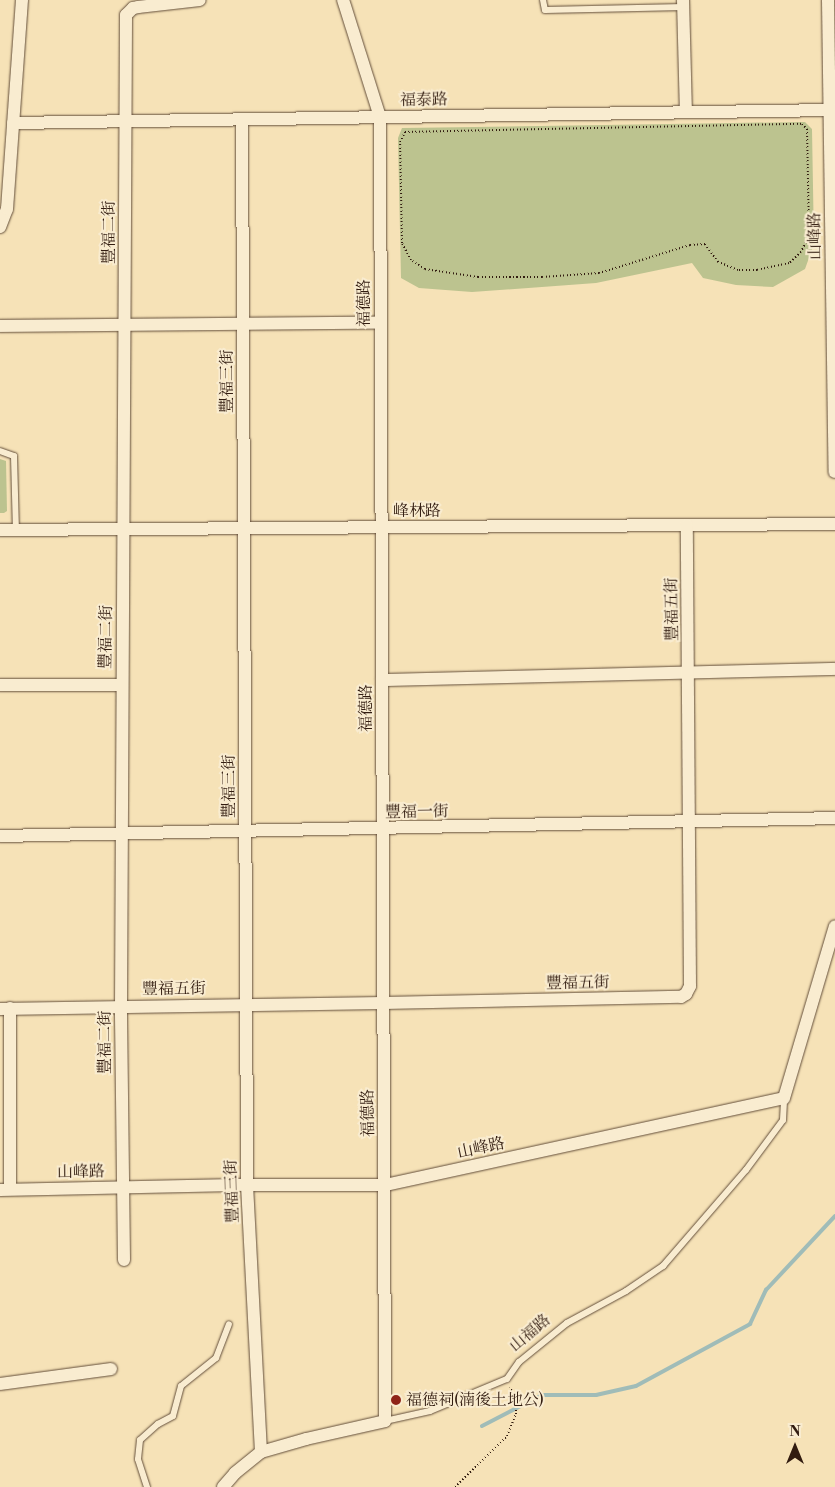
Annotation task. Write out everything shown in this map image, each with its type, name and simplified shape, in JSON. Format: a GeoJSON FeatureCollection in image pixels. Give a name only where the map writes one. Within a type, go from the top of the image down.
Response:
{"type":"FeatureCollection","features":[{"type":"Feature","properties":{"kind":"street"},"geometry":{"type":"LineString","coordinates":[[0,227],[7,209],[22,0]]}},
{"type":"Feature","properties":{"kind":"street","name":"豐福二街"},"geometry":{"type":"LineString","coordinates":[[124,1260],[121,1006],[126,15],[133,8],[200,0]]}},
{"type":"Feature","properties":{"kind":"street","name":"福德路"},"geometry":{"type":"LineString","coordinates":[[343,0],[380,117],[381,829],[385,1185],[385,1421]]}},
{"type":"Feature","properties":{"kind":"street","name":"山峰路"},"geometry":{"type":"LineString","coordinates":[[828,0],[832,110],[835,472]]}},
{"type":"Feature","properties":{"kind":"street"},"geometry":{"type":"LineString","coordinates":[[683,4],[686,112]]}},
{"type":"Feature","properties":{"kind":"street","name":"福泰路"},"geometry":{"type":"LineString","coordinates":[[13,123],[832,110]]}},
{"type":"Feature","properties":{"kind":"street","name":"豐福三街"},"geometry":{"type":"LineString","coordinates":[[242,119],[247,1185],[261,1452]]}},
{"type":"Feature","properties":{"kind":"street"},"geometry":{"type":"LineString","coordinates":[[0,326],[381,323]]}},
{"type":"Feature","properties":{"kind":"street","name":"峰林路"},"geometry":{"type":"LineString","coordinates":[[0,530],[835,524]]}},
{"type":"Feature","properties":{"kind":"street","name":"豐福五街"},"geometry":{"type":"LineString","coordinates":[[5,1008],[681,997],[686,994],[690,986],[690,822],[686,525]]}},
{"type":"Feature","properties":{"kind":"street"},"geometry":{"type":"LineString","coordinates":[[382,680],[835,669]]}},
{"type":"Feature","properties":{"kind":"street"},"geometry":{"type":"LineString","coordinates":[[0,686],[122,685]]}},
{"type":"Feature","properties":{"kind":"street","name":"豐福一街"},"geometry":{"type":"LineString","coordinates":[[0,836],[835,818]]}},
{"type":"Feature","properties":{"kind":"street"},"geometry":{"type":"LineString","coordinates":[[784,1098],[835,929]]}},
{"type":"Feature","properties":{"kind":"street"},"geometry":{"type":"LineString","coordinates":[[5,1008],[5,1190]]}},
{"type":"Feature","properties":{"kind":"street","name":"山峰路"},"geometry":{"type":"LineString","coordinates":[[5,1190],[247,1185],[385,1185],[784,1098]]}},
{"type":"Feature","properties":{"kind":"street"},"geometry":{"type":"LineString","coordinates":[[0,1384],[111,1369]]}},
{"type":"Feature","properties":{"kind":"street","name":"山福路"},"geometry":{"type":"LineString","coordinates":[[223,1487],[235,1473],[261,1452],[306,1439],[385,1421]]}},
{"type":"Feature","properties":{"kind":"lane"},"geometry":{"type":"LineString","coordinates":[[543,0],[545,10],[683,4]]}},
{"type":"Feature","properties":{"kind":"lane"},"geometry":{"type":"LineString","coordinates":[[0,451],[14,456],[16,530]]}},
{"type":"Feature","properties":{"kind":"lane","name":"山福路"},"geometry":{"type":"LineString","coordinates":[[385,1421],[430,1411],[507,1379],[519,1362],[567,1323],[626,1291],[663,1266],[746,1170],[783,1120],[784,1098]]}},
{"type":"Feature","properties":{"kind":"lane"},"geometry":{"type":"LineString","coordinates":[[147,1487],[138,1459],[140,1440],[158,1424],[173,1416],[181,1386],[216,1358],[229,1324]]}},
{"type":"Feature","properties":{"kind":"path"},"geometry":{"type":"LineString","coordinates":[[802,124],[807,128],[808,236],[801,252],[789,263],[757,270],[738,270],[718,262],[704,244],[690,245],[600,273],[542,277],[478,277],[425,269],[411,260],[402,243],[400,142],[405,132],[412,130],[802,124]]}},
{"type":"Feature","properties":{"kind":"path"},"geometry":{"type":"LineString","coordinates":[[455,1487],[507,1436],[516,1414],[516,1400],[507,1379]]}},
{"type":"Feature","properties":{"kind":"green space"},"geometry":{"type":"Polygon","coordinates":[[[805,122],[812,129],[814,244],[805,269],[773,287],[736,285],[703,278],[692,263],[596,283],[472,292],[419,288],[401,278],[398,138],[402,128],[805,122]]]}},
{"type":"Feature","properties":{"kind":"green space"},"geometry":{"type":"Polygon","coordinates":[[[0,459],[6,461],[7,511],[4,513],[0,513],[0,459]]]}},
{"type":"Feature","properties":{"kind":"waterway"},"geometry":{"type":"LineString","coordinates":[[482,1426],[542,1395],[596,1395],[636,1386],[750,1324],[766,1290],[835,1216]]}},
{"type":"Feature","properties":{"kind":"place","name":"福德祠(湳後土地公)"},"geometry":{"type":"Point","coordinates":[396,1400]}}]}
